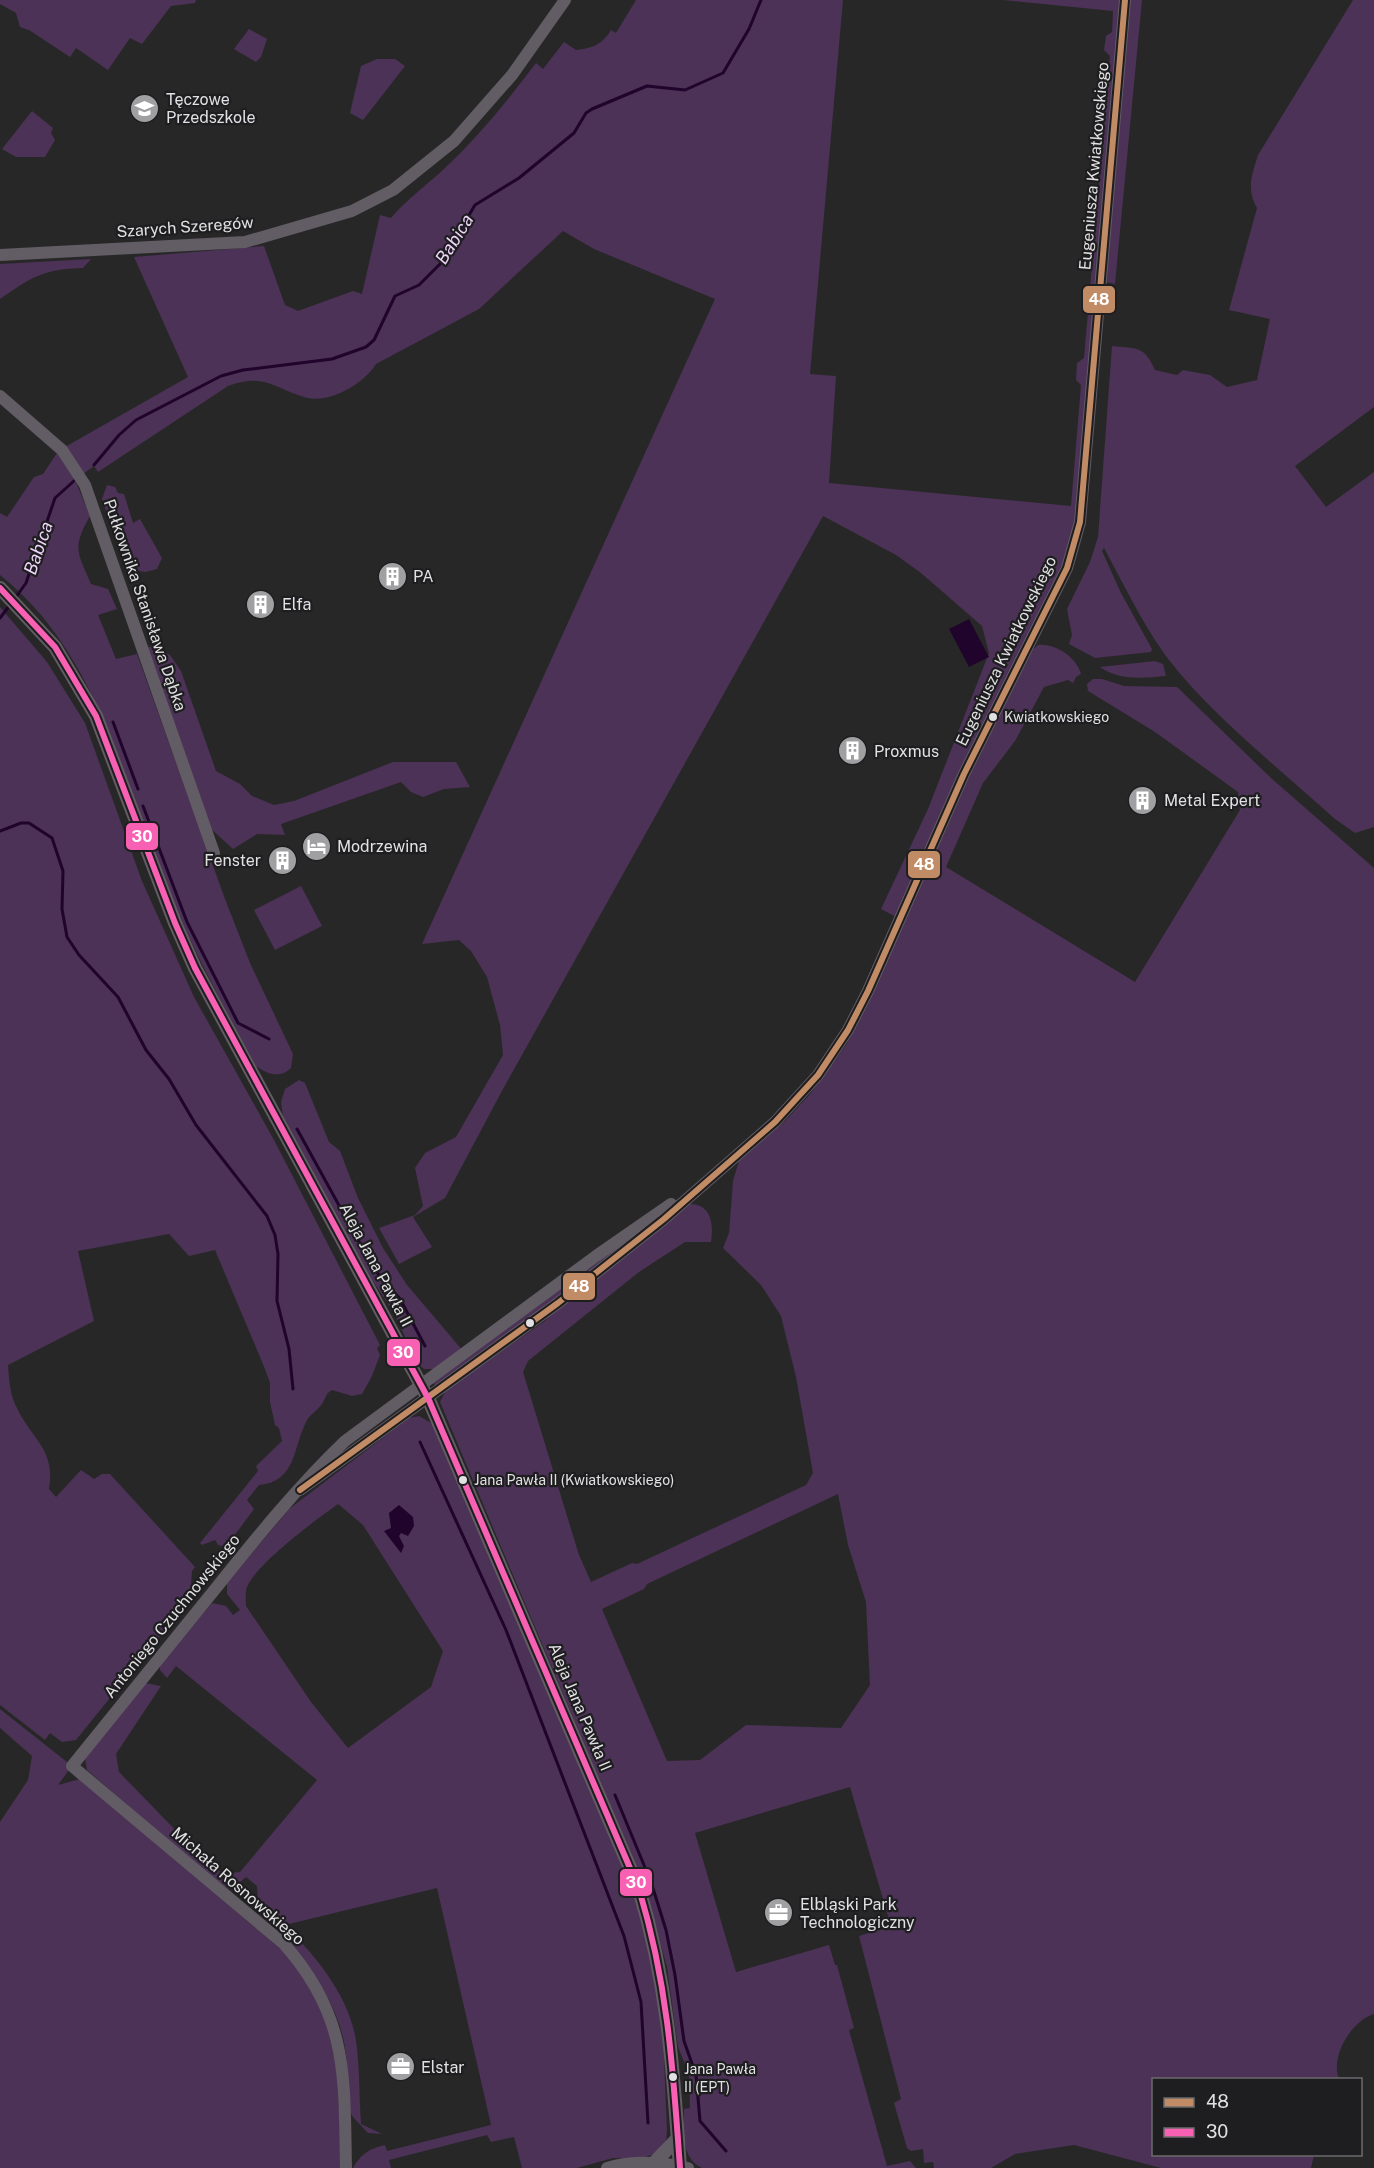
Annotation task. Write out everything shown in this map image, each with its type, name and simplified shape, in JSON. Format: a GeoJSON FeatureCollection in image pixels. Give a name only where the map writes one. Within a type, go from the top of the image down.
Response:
{"type":"FeatureCollection","features":[{"type":"Feature","properties":{"kind":"street","name":"Szarych Szeregów"},"geometry":{"type":"LineString","coordinates":[[0,255],[246,242],[352,211],[393,190],[454,141],[512,75],[565,0]]}},
{"type":"Feature","properties":{"kind":"street","name":"Eugeniusza Kwiatkowskiego"},"geometry":{"type":"LineString","coordinates":[[428,1398],[558,1303],[694,1193],[793,1104],[818,1075],[848,1030],[964,774],[1067,568],[1080,522],[1125,0]]}},
{"type":"Feature","properties":{"kind":"street","name":"Pułkownika Stanisława Dąbka"},"geometry":{"type":"LineString","coordinates":[[0,396],[46,435],[75,467],[85,485],[214,853]]}},
{"type":"Feature","properties":{"kind":"street","name":"Aleja Jana Pawła II"},"geometry":{"type":"LineString","coordinates":[[0,588],[38,626],[66,662],[104,734],[159,886],[195,968],[422,1384],[639,1889],[659,1959],[665,1994],[678,2138],[683,2167]]}},
{"type":"Feature","properties":{"kind":"street","name":"Eugeniusza Kwiatkowskiego"},"geometry":{"type":"LineString","coordinates":[[422,1384],[596,1256],[680,1198],[694,1193]]}},
{"type":"Feature","properties":{"kind":"street","name":"Antoniego Czuchnowskiego"},"geometry":{"type":"LineString","coordinates":[[72,1766],[263,1529],[300,1490],[309,1476],[345,1441],[422,1384]]}},
{"type":"Feature","properties":{"kind":"street","name":"Antoniego Czuchnowskiego"},"geometry":{"type":"LineString","coordinates":[[300,1490],[428,1398]]}},
{"type":"Feature","properties":{"kind":"street","name":"Michała Rosnowskiego"},"geometry":{"type":"LineString","coordinates":[[72,1766],[284,1944],[307,1972],[327,2007],[337,2034],[343,2069],[346,2168]]}},
{"type":"Feature","properties":{"kind":"street"},"geometry":{"type":"LineString","coordinates":[[654,2163],[678,2138]]}},
{"type":"Feature","properties":{"kind":"street"},"geometry":{"type":"LineString","coordinates":[[607,2168],[623,2163],[654,2163],[683,2167]]}},
{"type":"Feature","properties":{"kind":"shaded area"},"geometry":{"type":"Polygon","coordinates":[[[0,0],[196,0],[195,3],[171,6],[142,44],[130,38],[108,70],[76,48],[70,57],[29,30],[20,27],[16,13],[0,4],[0,0]]]}},
{"type":"Feature","properties":{"kind":"shaded area"},"geometry":{"type":"Polygon","coordinates":[[[636,0],[843,0],[810,374],[836,376],[829,483],[1071,506],[1081,385],[1076,380],[1077,363],[1084,358],[1110,56],[1104,50],[1106,36],[1112,32],[1113,11],[1003,0],[1142,0],[1115,284],[1100,281],[1074,545],[900,919],[881,909],[928,809],[989,653],[982,626],[921,573],[896,555],[823,516],[503,1089],[445,1198],[413,1217],[432,1247],[399,1264],[379,1228],[415,1215],[423,1206],[415,1168],[425,1153],[456,1137],[503,1055],[500,1025],[487,977],[471,951],[459,940],[422,944],[715,299],[594,249],[563,231],[479,309],[376,364],[363,379],[344,391],[313,399],[268,383],[240,382],[228,386],[98,472],[94,466],[83,474],[65,447],[188,377],[134,257],[264,246],[285,305],[298,311],[353,291],[362,294],[380,215],[391,218],[458,156],[515,91],[536,63],[543,69],[564,42],[576,50],[582,49],[600,42],[611,30],[616,33],[636,0]]]}},
{"type":"Feature","properties":{"kind":"shaded area"},"geometry":{"type":"Polygon","coordinates":[[[1353,0],[1374,0],[1374,407],[1295,466],[1326,507],[1374,472],[1374,827],[1355,833],[1335,819],[1244,739],[1180,674],[1147,627],[1104,548],[1102,551],[1121,593],[1152,649],[1151,652],[1095,658],[1069,644],[1072,635],[1067,609],[1090,562],[1098,537],[1112,346],[1134,348],[1143,352],[1155,370],[1177,375],[1183,370],[1210,375],[1227,387],[1257,380],[1270,319],[1229,310],[1257,208],[1251,188],[1254,169],[1258,155],[1353,0]]]}},
{"type":"Feature","properties":{"kind":"shaded area"},"geometry":{"type":"Polygon","coordinates":[[[249,29],[267,39],[261,57],[256,62],[234,49],[249,29]]]}},
{"type":"Feature","properties":{"kind":"shaded area"},"geometry":{"type":"Polygon","coordinates":[[[377,59],[395,59],[405,66],[363,120],[350,113],[361,66],[377,59]]]}},
{"type":"Feature","properties":{"kind":"shaded area"},"geometry":{"type":"Polygon","coordinates":[[[32,111],[53,128],[51,133],[55,140],[45,157],[16,157],[2,149],[32,111]]]}},
{"type":"Feature","properties":{"kind":"shaded area"},"geometry":{"type":"Polygon","coordinates":[[[91,259],[83,268],[58,270],[38,276],[0,299],[0,264],[91,259]]]}},
{"type":"Feature","properties":{"kind":"shaded area"},"geometry":{"type":"Polygon","coordinates":[[[57,453],[75,480],[90,516],[79,543],[78,550],[82,564],[91,584],[108,589],[117,609],[98,615],[116,659],[137,654],[225,899],[250,963],[293,1054],[291,1068],[282,1073],[269,1073],[256,1066],[201,961],[164,881],[112,740],[77,668],[56,634],[30,603],[0,575],[0,513],[7,517],[34,477],[43,474],[57,453]]]}},
{"type":"Feature","properties":{"kind":"shaded area"},"geometry":{"type":"Polygon","coordinates":[[[107,485],[115,487],[118,493],[124,494],[133,523],[140,519],[162,558],[157,569],[145,572],[135,570],[120,550],[102,499],[107,485]]]}},
{"type":"Feature","properties":{"kind":"shaded area"},"geometry":{"type":"Polygon","coordinates":[[[0,607],[47,662],[85,723],[142,881],[194,997],[274,1140],[380,1345],[377,1348],[380,1355],[362,1394],[352,1396],[332,1390],[328,1393],[322,1404],[306,1422],[287,1471],[280,1478],[259,1485],[247,1500],[254,1509],[231,1540],[223,1546],[218,1545],[215,1540],[202,1545],[200,1543],[258,1471],[256,1466],[282,1441],[279,1428],[275,1425],[270,1402],[270,1383],[215,1250],[189,1256],[169,1234],[78,1251],[94,1321],[8,1365],[14,1402],[46,1454],[50,1475],[49,1489],[56,1497],[81,1470],[94,1479],[102,1474],[110,1474],[195,1567],[192,1571],[190,1599],[76,1740],[62,1742],[50,1733],[45,1740],[0,1705],[0,607]]]}},
{"type":"Feature","properties":{"kind":"shaded area"},"geometry":{"type":"Polygon","coordinates":[[[969,619],[989,657],[969,667],[949,629],[969,619]]]}},
{"type":"Feature","properties":{"kind":"shaded area"},"geometry":{"type":"Polygon","coordinates":[[[1038,645],[1052,646],[1070,657],[1081,674],[1073,683],[1068,680],[1044,687],[1015,741],[983,783],[946,867],[1135,982],[1240,810],[1238,792],[1155,732],[1088,691],[1087,684],[1093,679],[1102,679],[1124,686],[1177,687],[1271,778],[1374,868],[1374,2014],[1358,2024],[1344,2041],[1337,2061],[1339,2078],[1152,2078],[1152,2156],[1314,2156],[1311,2168],[1161,2168],[1074,2145],[1015,2154],[991,2168],[934,2168],[933,2162],[924,2163],[923,2149],[911,2151],[907,2148],[894,2103],[901,2099],[859,1936],[891,1926],[850,1787],[695,1833],[736,1972],[829,1945],[835,1965],[837,1965],[854,2028],[849,2030],[887,2166],[910,2161],[916,2168],[702,2168],[695,2163],[690,2158],[684,2134],[684,2109],[690,2108],[689,2074],[678,2047],[667,1967],[645,1888],[440,1402],[446,1390],[545,1321],[557,1308],[688,1204],[696,1205],[702,1207],[709,1216],[712,1228],[711,1242],[685,1242],[639,1272],[528,1361],[523,1372],[579,1555],[591,1582],[632,1563],[637,1564],[806,1485],[813,1473],[796,1377],[781,1316],[761,1285],[723,1248],[729,1233],[733,1181],[739,1161],[784,1122],[810,1094],[846,1045],[871,997],[970,775],[1032,650],[1038,645]],[[838,1494],[647,1584],[644,1589],[602,1609],[667,1761],[700,1760],[746,1725],[841,1728],[870,1685],[866,1602],[848,1545],[838,1494]]]}},
{"type":"Feature","properties":{"kind":"shaded area"},"geometry":{"type":"Polygon","coordinates":[[[153,646],[170,655],[181,671],[216,771],[240,784],[252,796],[274,805],[294,801],[393,762],[456,762],[470,787],[444,789],[423,797],[411,792],[401,782],[281,824],[285,835],[257,834],[233,849],[210,828],[146,648],[153,646]]]}},
{"type":"Feature","properties":{"kind":"shaded area"},"geometry":{"type":"Polygon","coordinates":[[[1155,661],[1163,664],[1166,676],[1123,677],[1100,667],[1155,661]]]}},
{"type":"Feature","properties":{"kind":"shaded area"},"geometry":{"type":"Polygon","coordinates":[[[301,886],[322,926],[275,950],[254,910],[301,886]]]}},
{"type":"Feature","properties":{"kind":"shaded area"},"geometry":{"type":"Polygon","coordinates":[[[299,1080],[305,1083],[329,1142],[340,1151],[358,1198],[383,1248],[407,1285],[463,1351],[437,1369],[424,1369],[416,1362],[395,1314],[370,1277],[283,1116],[281,1102],[285,1089],[299,1080]]]}},
{"type":"Feature","properties":{"kind":"shaded area"},"geometry":{"type":"Polygon","coordinates":[[[681,1201],[555,1302],[435,1385],[432,1383],[681,1201]]]}},
{"type":"Feature","properties":{"kind":"shaded area"},"geometry":{"type":"Polygon","coordinates":[[[419,1416],[435,1425],[453,1474],[473,1511],[624,1864],[642,1918],[662,2013],[667,2130],[666,2140],[655,2154],[637,2159],[613,2158],[577,2168],[522,2168],[514,2137],[491,2142],[487,2135],[389,2160],[391,2168],[353,2168],[363,2155],[385,2145],[387,2151],[491,2125],[437,1888],[285,1925],[330,1978],[346,2008],[356,2041],[361,2124],[382,2134],[368,2133],[352,2116],[349,2107],[344,2042],[334,2011],[309,1969],[277,1932],[284,1924],[258,1903],[257,1886],[246,1877],[229,1889],[208,1875],[87,1770],[85,1758],[145,1683],[161,1686],[116,1754],[119,1772],[187,1842],[223,1874],[240,1872],[317,1780],[176,1666],[167,1678],[160,1670],[160,1663],[212,1603],[226,1606],[233,1615],[240,1610],[227,1594],[227,1583],[289,1509],[409,1418],[419,1416]],[[338,1504],[302,1531],[262,1566],[247,1587],[246,1594],[246,1606],[311,1702],[348,1748],[431,1687],[443,1651],[363,1525],[338,1504]]]}},
{"type":"Feature","properties":{"kind":"shaded area"},"geometry":{"type":"Polygon","coordinates":[[[399,1505],[413,1517],[414,1526],[408,1536],[401,1533],[399,1536],[404,1546],[401,1553],[384,1531],[391,1528],[389,1513],[399,1505]]]}},
{"type":"Feature","properties":{"kind":"shaded area"},"geometry":{"type":"Polygon","coordinates":[[[0,1709],[72,1766],[58,1785],[80,1779],[290,1957],[319,2001],[336,2047],[342,2168],[0,2168],[0,1822],[28,1780],[32,1756],[0,1728],[0,1709]]]}},
{"type":"Feature","properties":{"kind":"waterway","name":"Babica"},"geometry":{"type":"LineString","coordinates":[[94,465],[119,435],[136,420],[221,376],[243,370],[332,359],[366,347],[374,340],[395,296],[419,285],[440,264],[475,205],[519,178],[574,133],[586,113],[592,109],[647,86],[685,90],[723,73],[749,29],[761,0]]}},
{"type":"Feature","properties":{"kind":"waterway","name":"Babica"},"geometry":{"type":"LineString","coordinates":[[16,597],[26,583],[55,498],[75,480]]}},
{"type":"Feature","properties":{"kind":"waterway","name":"Babica"},"geometry":{"type":"LineString","coordinates":[[0,618],[10,605]]}},
{"type":"Feature","properties":{"kind":"waterway"},"geometry":{"type":"LineString","coordinates":[[113,722],[138,789]]}},
{"type":"Feature","properties":{"kind":"waterway"},"geometry":{"type":"LineString","coordinates":[[143,806],[187,922],[238,1023],[269,1039]]}},
{"type":"Feature","properties":{"kind":"waterway"},"geometry":{"type":"LineString","coordinates":[[0,831],[21,823],[29,823],[52,838],[63,871],[62,909],[67,937],[79,955],[118,997],[146,1050],[169,1079],[196,1125],[267,1216],[275,1235],[278,1254],[277,1301],[289,1349],[293,1389]]}},
{"type":"Feature","properties":{"kind":"waterway"},"geometry":{"type":"LineString","coordinates":[[297,1129],[374,1269],[400,1299],[425,1346]]}},
{"type":"Feature","properties":{"kind":"waterway"},"geometry":{"type":"LineString","coordinates":[[420,1442],[506,1630],[624,1936],[641,2002],[648,2123]]}},
{"type":"Feature","properties":{"kind":"waterway"},"geometry":{"type":"LineString","coordinates":[[615,1795],[651,1882],[666,1930],[684,2041],[696,2075],[700,2121],[726,2151]]}},
{"type":"Feature","properties":{"kind":"transit line","name":"48"},"geometry":{"type":"LineString","coordinates":[[300,1490],[558,1303],[664,1219],[775,1122],[818,1075],[848,1030],[868,991],[964,774],[1067,568],[1080,522],[1125,0]]}},
{"type":"Feature","properties":{"kind":"transit line","name":"30"},"geometry":{"type":"LineString","coordinates":[[0,588],[55,647],[96,716],[175,923],[195,968],[428,1398],[639,1889],[657,1959],[668,2027],[680,2168]]}},
{"type":"Feature","properties":{"kind":"place","name":"Tęczowe Przedszkole"},"geometry":{"type":"Point","coordinates":[145,108]}},
{"type":"Feature","properties":{"kind":"place","name":"PA"},"geometry":{"type":"Point","coordinates":[392,576]}},
{"type":"Feature","properties":{"kind":"place","name":"Elfa"},"geometry":{"type":"Point","coordinates":[261,604]}},
{"type":"Feature","properties":{"kind":"place","name":"Kwiatkowskiego"},"geometry":{"type":"Point","coordinates":[993,717]}},
{"type":"Feature","properties":{"kind":"place","name":"Proxmus"},"geometry":{"type":"Point","coordinates":[853,751]}},
{"type":"Feature","properties":{"kind":"place","name":"Metal Expert"},"geometry":{"type":"Point","coordinates":[1143,800]}},
{"type":"Feature","properties":{"kind":"place","name":"Modrzewina"},"geometry":{"type":"Point","coordinates":[316,846]}},
{"type":"Feature","properties":{"kind":"place","name":"Fenster"},"geometry":{"type":"Point","coordinates":[282,860]}},
{"type":"Feature","properties":{"kind":"place","name":"Jana Pawła II (Kwiatkowskiego)"},"geometry":{"type":"Point","coordinates":[463,1480]}},
{"type":"Feature","properties":{"kind":"place","name":"Elbląski Park Technologiczny"},"geometry":{"type":"Point","coordinates":[779,1913]}},
{"type":"Feature","properties":{"kind":"place","name":"Elstar"},"geometry":{"type":"Point","coordinates":[400,2067]}},
{"type":"Feature","properties":{"kind":"place","name":"Jana Pawła II (EPT)"},"geometry":{"type":"Point","coordinates":[673,2077]}}]}
